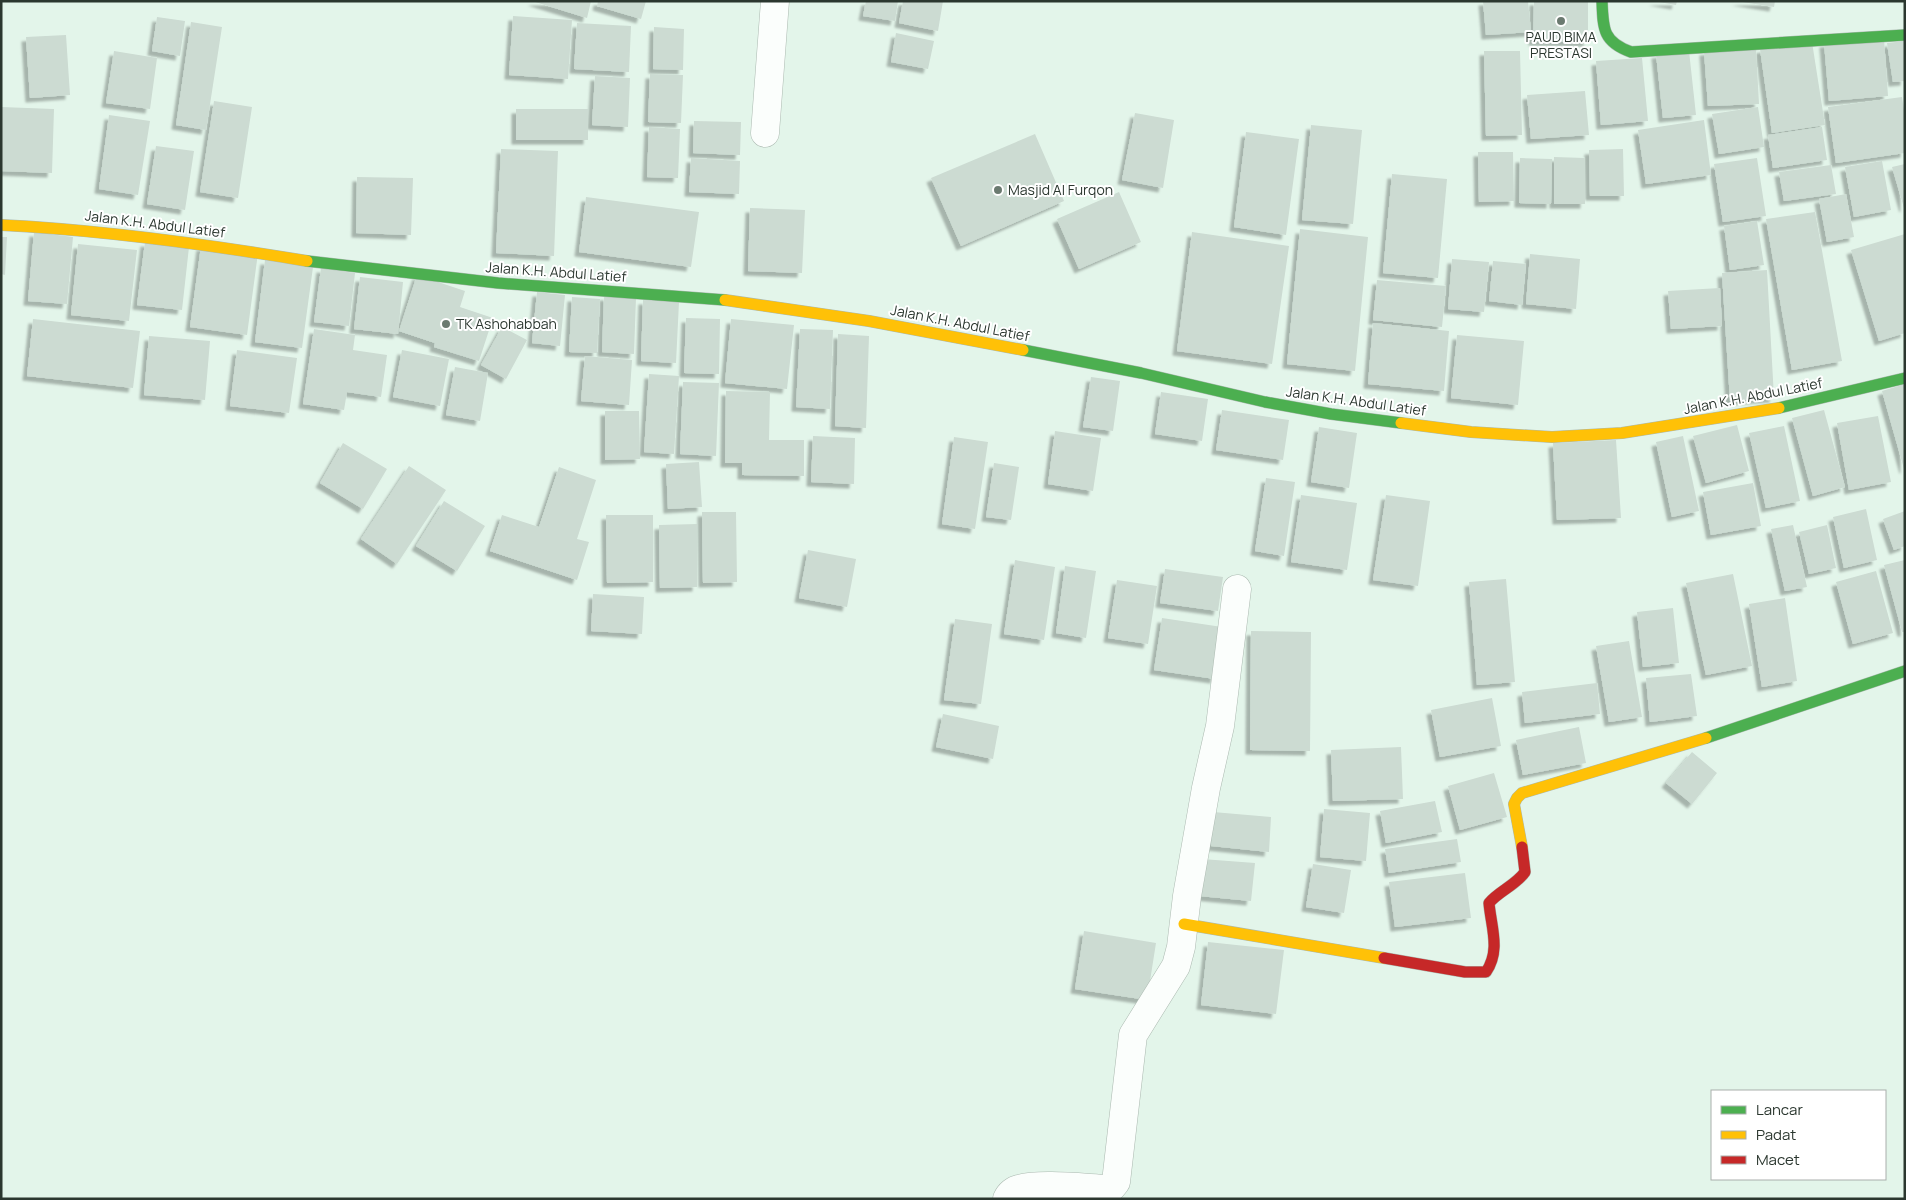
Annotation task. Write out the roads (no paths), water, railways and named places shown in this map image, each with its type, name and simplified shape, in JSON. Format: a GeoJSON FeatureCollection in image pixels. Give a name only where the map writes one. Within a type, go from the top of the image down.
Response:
{"type":"FeatureCollection","features":[{"type":"Feature","properties":{"kind":"street"},"geometry":{"type":"LineString","coordinates":[[765,134],[775,1]]}},
{"type":"Feature","properties":{"kind":"street"},"geometry":{"type":"LineString","coordinates":[[1602,1],[1603,25],[1608,40],[1616,48],[1631,52],[1905,35]]}},
{"type":"Feature","properties":{"kind":"street","name":"Jalan K.H. Abdul Latief"},"geometry":{"type":"LineString","coordinates":[[1,225],[42,227],[192,242],[333,265],[498,284],[714,298],[869,320],[1141,373],[1265,402],[1322,412],[1471,432],[1552,437],[1622,433],[1768,411],[1905,378]]}},
{"type":"Feature","properties":{"kind":"street"},"geometry":{"type":"LineString","coordinates":[[1007,1199],[1009,1195],[1019,1189],[1040,1187],[1107,1189],[1116,1182],[1133,1035],[1176,966],[1206,788],[1220,726],[1237,589]]}},
{"type":"Feature","properties":{"kind":"street"},"geometry":{"type":"LineString","coordinates":[[1184,924],[1465,972],[1486,972],[1495,959],[1496,951],[1489,903],[1494,897],[1520,879],[1525,872],[1525,862],[1514,804],[1518,796],[1526,791],[1693,742],[1905,671]]}},
{"type":"Feature","properties":{"kind":"place","name":"PAUD BIMA PRESTASI"},"geometry":{"type":"Point","coordinates":[1561,21]}},
{"type":"Feature","properties":{"kind":"place","name":"Masjid Al Furqon"},"geometry":{"type":"Point","coordinates":[998,190]}},
{"type":"Feature","properties":{"kind":"place","name":"TK Ashohabbah"},"geometry":{"type":"Point","coordinates":[446,324]}}]}
